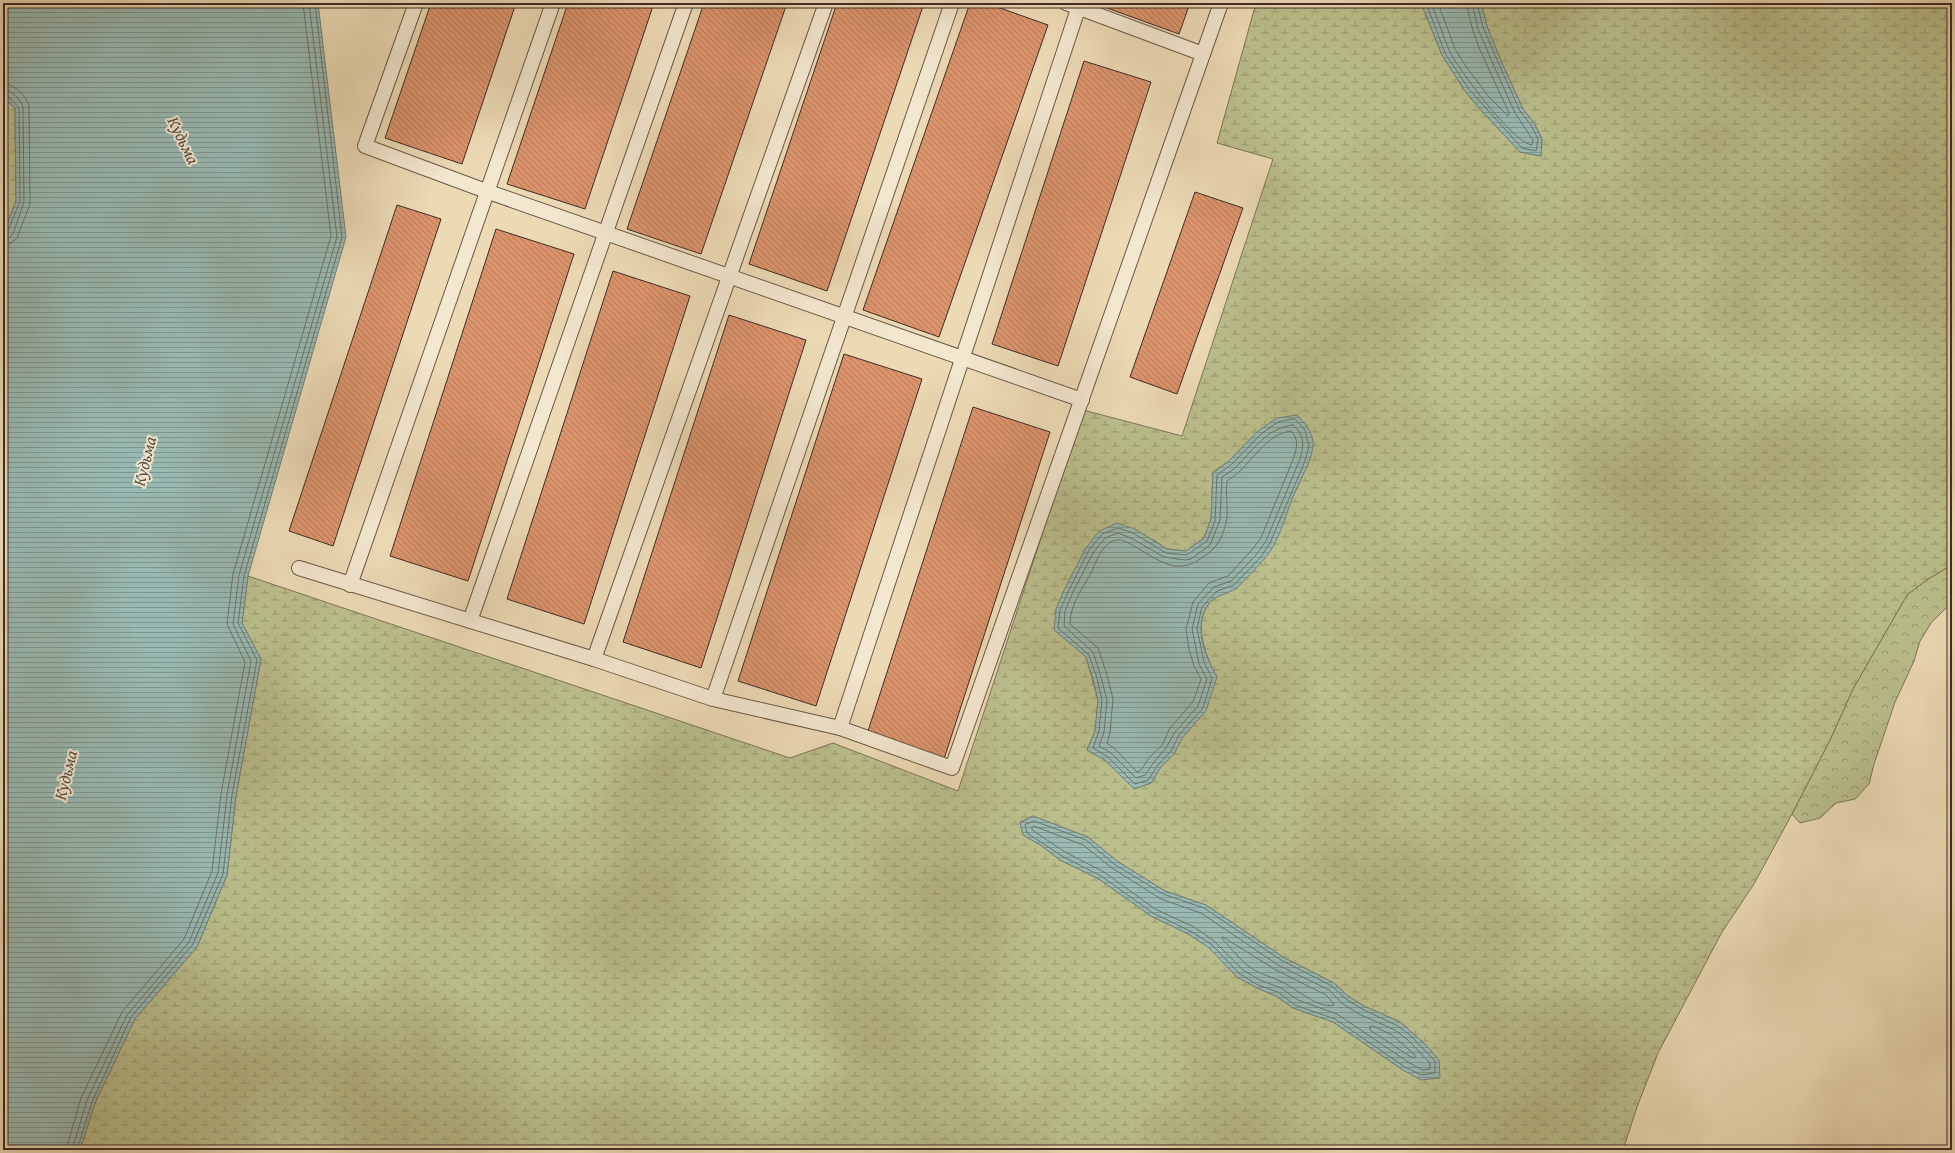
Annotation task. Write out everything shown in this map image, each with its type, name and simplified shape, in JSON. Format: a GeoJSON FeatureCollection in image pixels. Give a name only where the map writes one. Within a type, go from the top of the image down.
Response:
{"type":"FeatureCollection","features":[{"type":"Feature","properties":{"kind":"lane"},"geometry":{"type":"LineString","coordinates":[[416,3],[365,146],[486,191],[964,357],[1082,400]]}},
{"type":"Feature","properties":{"kind":"lane"},"geometry":{"type":"LineString","coordinates":[[350,584],[486,191],[553,3]]}},
{"type":"Feature","properties":{"kind":"lane"},"geometry":{"type":"LineString","coordinates":[[470,621],[686,3]]}},
{"type":"Feature","properties":{"kind":"lane"},"geometry":{"type":"LineString","coordinates":[[594,659],[826,3]]}},
{"type":"Feature","properties":{"kind":"lane"},"geometry":{"type":"LineString","coordinates":[[713,699],[952,3]]}},
{"type":"Feature","properties":{"kind":"lane"},"geometry":{"type":"LineString","coordinates":[[299,568],[594,659],[713,699],[840,728],[952,768],[1222,3]]}},
{"type":"Feature","properties":{"kind":"lane"},"geometry":{"type":"LineString","coordinates":[[840,728],[964,357],[1075,4],[1203,54]]}},
{"type":"Feature","properties":{"kind":"green space"},"geometry":{"type":"Polygon","coordinates":[[[1256,3],[1421,3],[1442,55],[1465,91],[1520,152],[1541,156],[1542,139],[1534,123],[1523,109],[1501,61],[1487,26],[1481,3],[1952,3],[1952,565],[1928,579],[1907,595],[1853,689],[1830,740],[1792,814],[1754,884],[1722,932],[1658,1053],[1637,1107],[1623,1150],[80,1150],[95,1103],[135,1019],[197,947],[227,875],[236,796],[261,659],[242,623],[248,576],[790,758],[833,743],[958,791],[1083,410],[1182,436],[1273,159],[1217,143],[1256,3]],[[1258,431],[1229,461],[1213,472],[1211,519],[1204,538],[1186,551],[1167,549],[1152,539],[1086,548],[1076,568],[1086,657],[1098,700],[1095,731],[1087,750],[1105,760],[1134,789],[1151,783],[1161,767],[1174,754],[1182,737],[1194,724],[1217,677],[1204,646],[1202,623],[1204,613],[1209,603],[1218,595],[1236,589],[1280,520],[1307,465],[1313,445],[1258,431]],[[1033,816],[1020,822],[1023,835],[1042,846],[1060,860],[1099,879],[1151,916],[1190,935],[1209,947],[1237,977],[1276,996],[1293,1008],[1333,1022],[1403,1070],[1428,1047],[1400,1022],[1364,1006],[1348,996],[1334,983],[1283,957],[1206,905],[1165,891],[1117,861],[1088,837],[1033,816]]]}},
{"type":"Feature","properties":{"kind":"green space"},"geometry":{"type":"Polygon","coordinates":[[[3,97],[15,108],[16,201],[3,235],[3,97]]]}},
{"type":"Feature","properties":{"kind":"green space"},"geometry":{"type":"Polygon","coordinates":[[[1952,565],[1952,605],[1946,608],[1931,623],[1920,641],[1914,661],[1895,702],[1874,764],[1869,784],[1855,799],[1836,803],[1820,818],[1800,823],[1792,814],[1830,740],[1853,689],[1907,595],[1928,579],[1952,565]]]}},
{"type":"Feature","properties":{"kind":"water","name":"Кудьма"},"geometry":{"type":"Polygon","coordinates":[[[3,3],[318,3],[346,237],[248,576],[242,623],[261,659],[236,796],[227,875],[197,947],[135,1019],[95,1103],[80,1150],[3,1150],[3,235],[16,201],[15,108],[3,97],[3,3]]]}},
{"type":"Feature","properties":{"kind":"water"},"geometry":{"type":"Polygon","coordinates":[[[1421,3],[1481,3],[1487,26],[1501,61],[1523,109],[1534,123],[1542,139],[1541,156],[1520,152],[1465,91],[1442,55],[1421,3]]]}},
{"type":"Feature","properties":{"kind":"water"},"geometry":{"type":"Polygon","coordinates":[[[1297,415],[1306,425],[1312,437],[1312,453],[1277,540],[1266,556],[1238,587],[1217,597],[1209,603],[1203,617],[1201,635],[1203,644],[1217,677],[1206,711],[1183,737],[1174,754],[1161,767],[1151,783],[1134,789],[1105,760],[1087,750],[1095,731],[1098,700],[1086,657],[1054,630],[1056,609],[1065,588],[1086,548],[1099,531],[1117,523],[1135,529],[1167,549],[1186,551],[1204,538],[1211,519],[1213,473],[1229,461],[1258,431],[1277,418],[1297,415]]]}},
{"type":"Feature","properties":{"kind":"water"},"geometry":{"type":"Polygon","coordinates":[[[1033,816],[1088,837],[1117,861],[1165,891],[1206,905],[1283,957],[1334,983],[1348,996],[1364,1006],[1400,1022],[1428,1047],[1439,1060],[1440,1078],[1421,1080],[1403,1070],[1333,1022],[1293,1008],[1276,996],[1237,977],[1208,947],[1190,935],[1151,916],[1099,879],[1060,860],[1042,846],[1023,835],[1020,823],[1033,816]]]}},
{"type":"Feature","properties":{"kind":"building"},"geometry":{"type":"Polygon","coordinates":[[[431,3],[516,3],[462,164],[385,138],[431,3]]]}},
{"type":"Feature","properties":{"kind":"building"},"geometry":{"type":"Polygon","coordinates":[[[568,3],[654,3],[585,209],[507,184],[568,3]]]}},
{"type":"Feature","properties":{"kind":"building"},"geometry":{"type":"Polygon","coordinates":[[[704,3],[787,3],[701,254],[627,229],[704,3]]]}},
{"type":"Feature","properties":{"kind":"building"},"geometry":{"type":"Polygon","coordinates":[[[837,3],[924,3],[827,291],[749,264],[837,3]]]}},
{"type":"Feature","properties":{"kind":"building"},"geometry":{"type":"Polygon","coordinates":[[[970,3],[986,3],[1048,25],[939,337],[863,310],[970,3]]]}},
{"type":"Feature","properties":{"kind":"building"},"geometry":{"type":"Polygon","coordinates":[[[1109,3],[1190,3],[1179,34],[1107,8],[1109,3]]]}},
{"type":"Feature","properties":{"kind":"building"},"geometry":{"type":"Polygon","coordinates":[[[1084,61],[1151,82],[1058,366],[992,344],[1084,61]]]}},
{"type":"Feature","properties":{"kind":"building"},"geometry":{"type":"Polygon","coordinates":[[[1195,192],[1243,208],[1177,394],[1130,377],[1195,192]]]}},
{"type":"Feature","properties":{"kind":"building"},"geometry":{"type":"Polygon","coordinates":[[[397,205],[441,219],[333,546],[289,531],[397,205]]]}},
{"type":"Feature","properties":{"kind":"building"},"geometry":{"type":"Polygon","coordinates":[[[496,229],[574,254],[468,581],[390,556],[496,229]]]}},
{"type":"Feature","properties":{"kind":"building"},"geometry":{"type":"Polygon","coordinates":[[[613,271],[690,296],[584,624],[507,599],[613,271]]]}},
{"type":"Feature","properties":{"kind":"building"},"geometry":{"type":"Polygon","coordinates":[[[729,315],[806,340],[701,668],[623,642],[729,315]]]}},
{"type":"Feature","properties":{"kind":"building"},"geometry":{"type":"Polygon","coordinates":[[[844,354],[922,379],[816,706],[738,681],[844,354]]]}},
{"type":"Feature","properties":{"kind":"building"},"geometry":{"type":"Polygon","coordinates":[[[973,407],[1050,432],[944,759],[867,734],[973,407]]]}}]}
